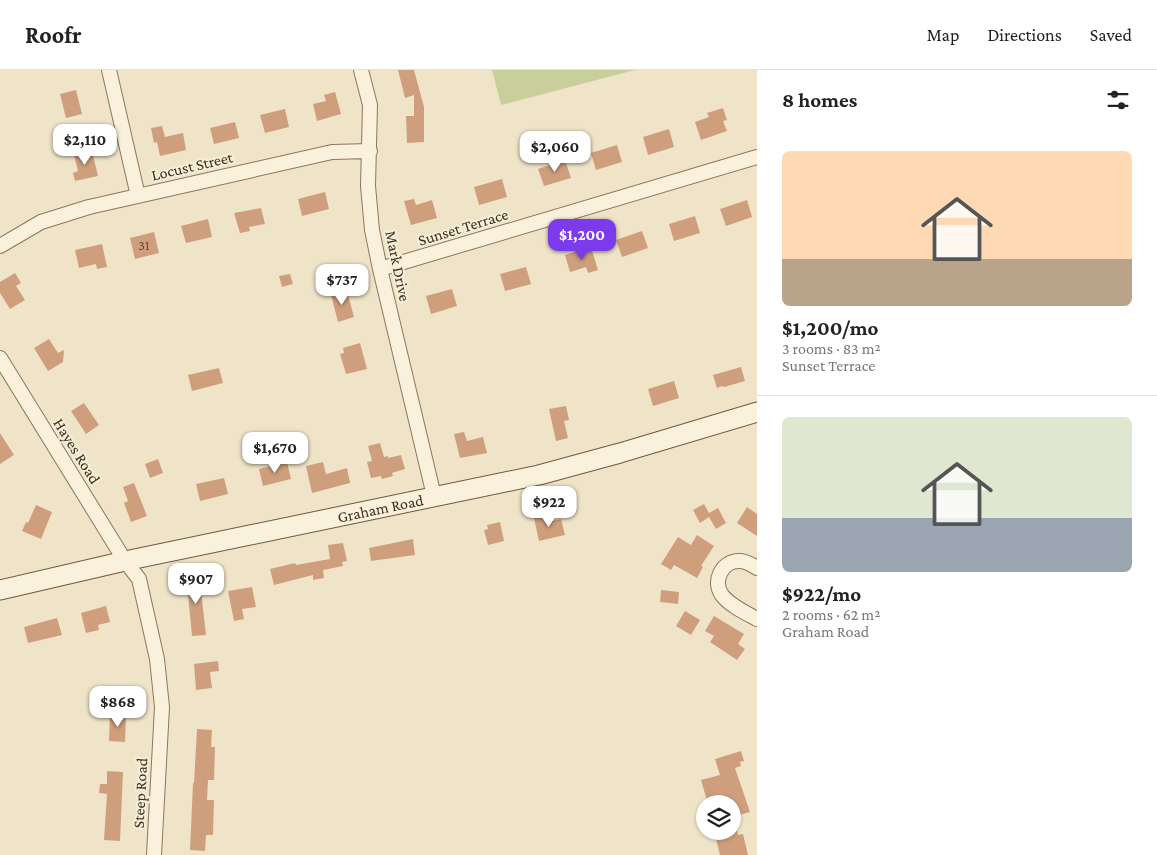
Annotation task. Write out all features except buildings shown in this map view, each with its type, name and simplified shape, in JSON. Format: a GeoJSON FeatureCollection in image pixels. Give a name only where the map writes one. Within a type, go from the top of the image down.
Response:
{"type":"FeatureCollection","features":[{"type":"Feature","properties":{"kind":"street"},"geometry":{"type":"LineString","coordinates":[[109,70],[138,196]]}},
{"type":"Feature","properties":{"kind":"street","name":"Mark Drive"},"geometry":{"type":"LineString","coordinates":[[361,70],[370,105],[368,186],[372,230],[434,496]]}},
{"type":"Feature","properties":{"kind":"street","name":"Locust Street"},"geometry":{"type":"LineString","coordinates":[[0,246],[41,222],[89,207],[332,152],[370,151]]}},
{"type":"Feature","properties":{"kind":"street","name":"Sunset Terrace"},"geometry":{"type":"LineString","coordinates":[[380,269],[757,157]]}},
{"type":"Feature","properties":{"kind":"street","name":"Hayes Road"},"geometry":{"type":"LineString","coordinates":[[0,358],[125,561]]}},
{"type":"Feature","properties":{"kind":"street","name":"Graham Road"},"geometry":{"type":"LineString","coordinates":[[0,590],[125,561],[539,475],[620,454],[757,412]]}},
{"type":"Feature","properties":{"kind":"street","name":"Steep Road"},"geometry":{"type":"LineString","coordinates":[[125,561],[139,578],[157,659],[162,707],[154,855]]}},
{"type":"Feature","properties":{"kind":"street"},"geometry":{"type":"LineString","coordinates":[[757,568],[742,561],[732,562],[722,569],[718,581],[718,588],[723,597],[757,619]]}},
{"type":"Feature","properties":{"kind":"green space"},"geometry":{"type":"Polygon","coordinates":[[[492,70],[635,70],[501,105],[492,70]]]}}]}
